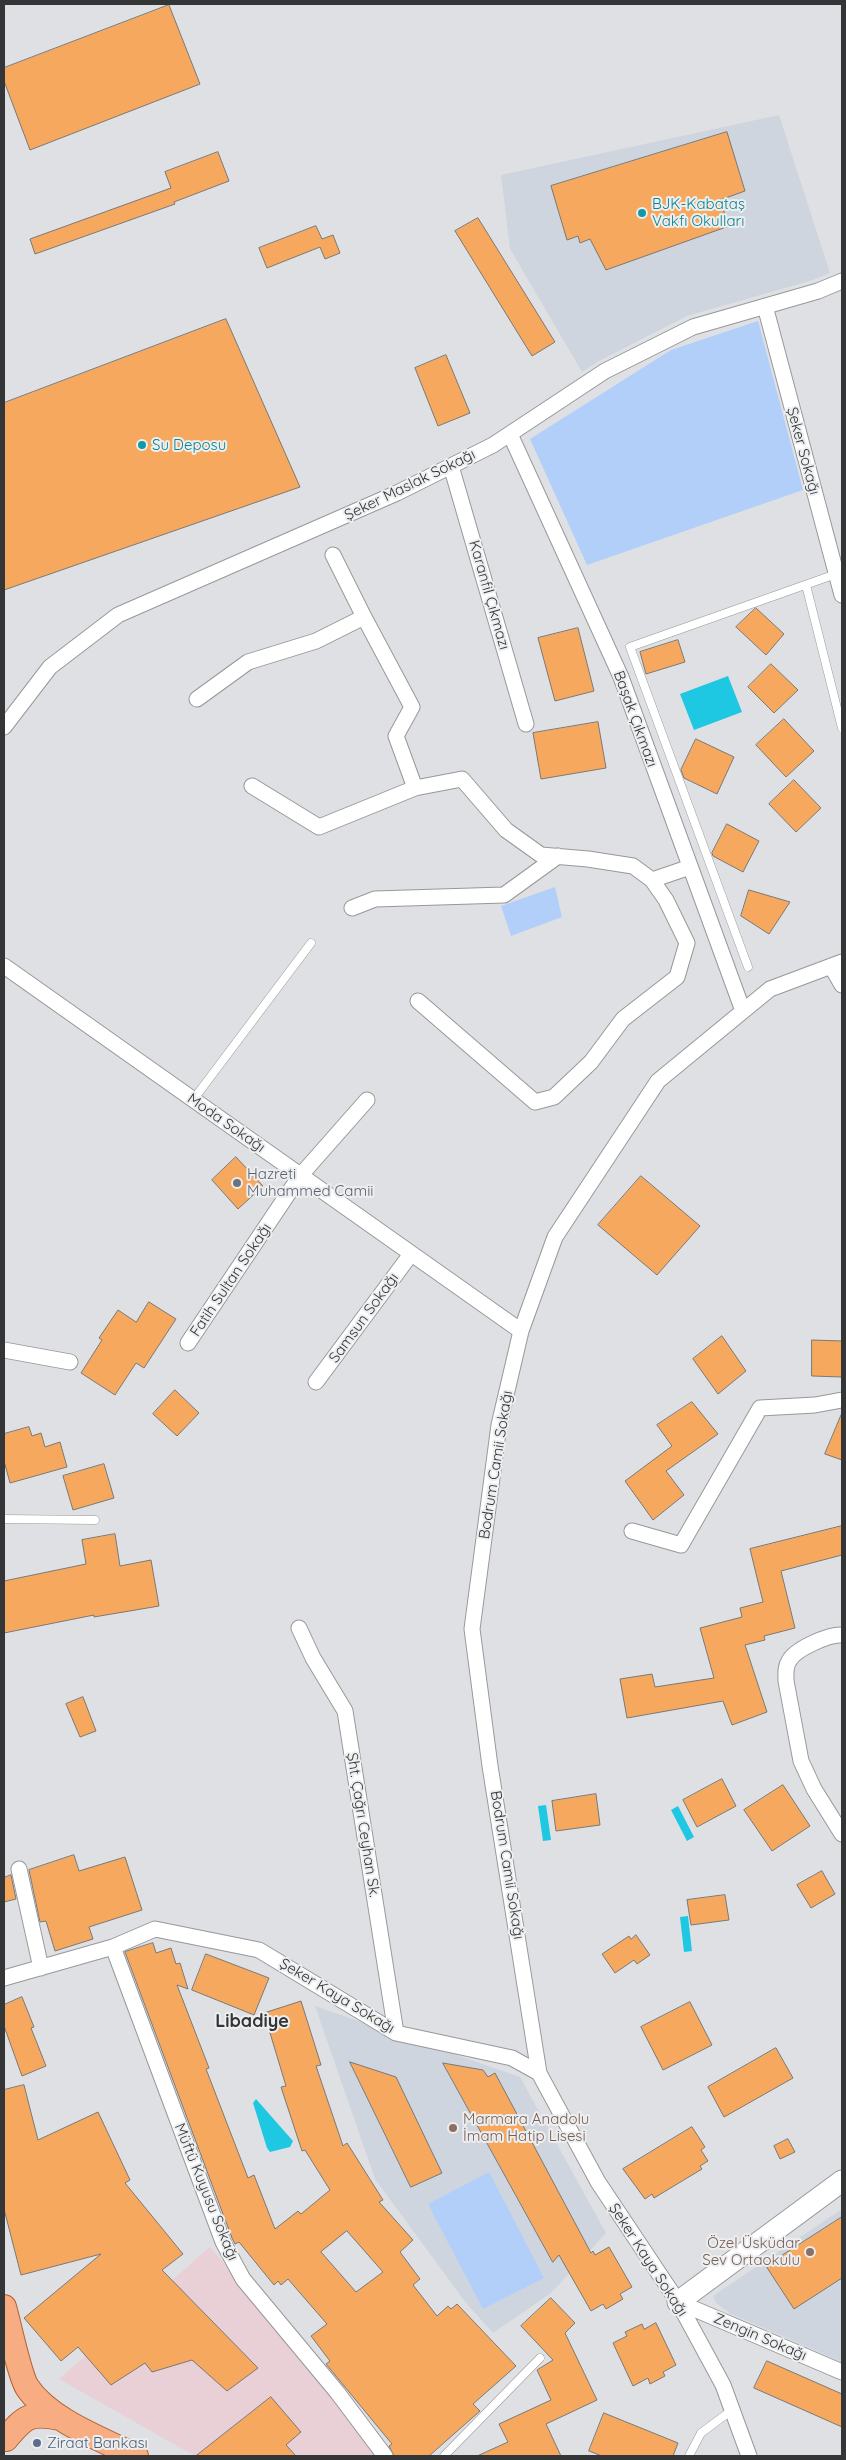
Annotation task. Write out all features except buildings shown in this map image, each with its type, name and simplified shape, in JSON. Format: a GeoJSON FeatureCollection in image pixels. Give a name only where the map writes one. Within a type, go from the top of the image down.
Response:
{"type":"FeatureCollection","features":[{"type":"Feature","properties":{"kind":"main road"},"geometry":{"type":"LineString","coordinates":[[4,2306],[26,2386],[38,2401],[60,2418],[136,2456]]}},
{"type":"Feature","properties":{"kind":"main road"},"geometry":{"type":"LineString","coordinates":[[6,2440],[22,2419],[42,2414],[60,2418]]}},
{"type":"Feature","properties":{"kind":"street","name":"Şeker Maslak Sokağı"},"geometry":{"type":"LineString","coordinates":[[4,727],[50,668],[118,615],[310,533],[451,466],[510,434],[605,371],[685,330],[818,291],[842,281]]}},
{"type":"Feature","properties":{"kind":"street","name":"Şeker Sokağı"},"geometry":{"type":"LineString","coordinates":[[765,306],[842,595]]}},
{"type":"Feature","properties":{"kind":"street","name":"Başak Çıkmazı"},"geometry":{"type":"LineString","coordinates":[[510,434],[621,677],[743,1011]]}},
{"type":"Feature","properties":{"kind":"street","name":"Karanfil Çıkmazı"},"geometry":{"type":"LineString","coordinates":[[451,466],[526,724]]}},
{"type":"Feature","properties":{"kind":"street"},"geometry":{"type":"LineString","coordinates":[[333,555],[412,707],[396,736],[415,788]]}},
{"type":"Feature","properties":{"kind":"street"},"geometry":{"type":"LineString","coordinates":[[197,699],[248,662],[316,641],[364,617]]}},
{"type":"Feature","properties":{"kind":"street"},"geometry":{"type":"LineString","coordinates":[[252,786],[319,827],[415,788],[462,779],[506,830],[541,855],[633,866],[652,880],[666,900],[688,943],[677,977],[623,1019],[591,1062],[554,1097],[535,1102],[418,1001]]}},
{"type":"Feature","properties":{"kind":"street"},"geometry":{"type":"LineString","coordinates":[[352,908],[375,899],[504,894],[558,856]]}},
{"type":"Feature","properties":{"kind":"street"},"geometry":{"type":"LineString","coordinates":[[652,880],[690,867]]}},
{"type":"Feature","properties":{"kind":"street"},"geometry":{"type":"LineString","coordinates":[[836,964],[842,986]]}},
{"type":"Feature","properties":{"kind":"street","name":"Bodrum Camii Sokağı"},"geometry":{"type":"LineString","coordinates":[[539,2073],[490,1766],[472,1629],[500,1425],[521,1332],[555,1237],[658,1081],[770,989],[836,964]]}},
{"type":"Feature","properties":{"kind":"street","name":"Moda Sokağı"},"geometry":{"type":"LineString","coordinates":[[4,966],[521,1332]]}},
{"type":"Feature","properties":{"kind":"street","name":"Fatih Sultan Sokağı"},"geometry":{"type":"LineString","coordinates":[[188,1343],[300,1176],[368,1100]]}},
{"type":"Feature","properties":{"kind":"street","name":"Samsun Sokağı"},"geometry":{"type":"LineString","coordinates":[[316,1382],[411,1254]]}},
{"type":"Feature","properties":{"kind":"street"},"geometry":{"type":"LineString","coordinates":[[4,1350],[70,1362]]}},
{"type":"Feature","properties":{"kind":"street"},"geometry":{"type":"LineString","coordinates":[[632,1531],[681,1545],[760,1408],[815,1405],[842,1400]]}},
{"type":"Feature","properties":{"kind":"street","name":"Şht. Çağrı Ceyhan Sk."},"geometry":{"type":"LineString","coordinates":[[299,1628],[313,1658],[345,1711],[396,2033]]}},
{"type":"Feature","properties":{"kind":"street"},"geometry":{"type":"LineString","coordinates":[[842,1635],[824,1638],[795,1653],[789,1660],[786,1675],[801,1761],[814,1789],[842,1834]]}},
{"type":"Feature","properties":{"kind":"street"},"geometry":{"type":"LineString","coordinates":[[19,1869],[42,1968]]}},
{"type":"Feature","properties":{"kind":"street","name":"Şeker Kaya Sokağı"},"geometry":{"type":"LineString","coordinates":[[4,1978],[113,1947],[155,1929],[260,1950],[396,2033],[512,2058],[539,2073],[598,2182],[678,2302],[723,2385],[749,2456]]}},
{"type":"Feature","properties":{"kind":"street","name":"Müftü Kuyusu Sokağı"},"geometry":{"type":"LineString","coordinates":[[113,1947],[220,2233],[243,2279],[337,2392],[385,2456]]}},
{"type":"Feature","properties":{"kind":"street"},"geometry":{"type":"LineString","coordinates":[[678,2302],[842,2181]]}},
{"type":"Feature","properties":{"kind":"street","name":"Zengin Sokağı"},"geometry":{"type":"LineString","coordinates":[[678,2302],[842,2372]]}},
{"type":"Feature","properties":{"kind":"lane"},"geometry":{"type":"LineString","coordinates":[[748,967],[630,647],[836,574]]}},
{"type":"Feature","properties":{"kind":"lane"},"geometry":{"type":"LineString","coordinates":[[806,585],[842,728]]}},
{"type":"Feature","properties":{"kind":"lane"},"geometry":{"type":"LineString","coordinates":[[194,1100],[311,943]]}},
{"type":"Feature","properties":{"kind":"lane"},"geometry":{"type":"LineString","coordinates":[[4,1518],[95,1520]]}},
{"type":"Feature","properties":{"kind":"lane"},"geometry":{"type":"LineString","coordinates":[[444,2456],[540,2358]]}},
{"type":"Feature","properties":{"kind":"lane"},"geometry":{"type":"LineString","coordinates":[[689,2456],[700,2433],[733,2409]]}},
{"type":"Feature","properties":{"kind":"shaded area"},"geometry":{"type":"Polygon","coordinates":[[[779,115],[830,273],[813,280],[687,316],[599,361],[582,372],[510,249],[501,175],[779,115]]]}},
{"type":"Feature","properties":{"kind":"shaded area"},"geometry":{"type":"Polygon","coordinates":[[[758,321],[803,490],[587,565],[530,439],[671,350],[758,321]]]}},
{"type":"Feature","properties":{"kind":"shaded area"},"geometry":{"type":"Polygon","coordinates":[[[728,676],[742,712],[694,730],[680,694],[728,676]]]}},
{"type":"Feature","properties":{"kind":"shaded area"},"geometry":{"type":"Polygon","coordinates":[[[555,887],[562,917],[511,936],[501,906],[555,887]]]}},
{"type":"Feature","properties":{"kind":"shaded area"},"geometry":{"type":"Polygon","coordinates":[[[546,1805],[551,1840],[543,1841],[538,1806],[546,1805]]]}},
{"type":"Feature","properties":{"kind":"shaded area"},"geometry":{"type":"Polygon","coordinates":[[[678,1806],[694,1837],[687,1841],[671,1810],[678,1806]]]}},
{"type":"Feature","properties":{"kind":"shaded area"},"geometry":{"type":"Polygon","coordinates":[[[688,1916],[692,1951],[684,1952],[680,1917],[688,1916]]]}},
{"type":"Feature","properties":{"kind":"shaded area","name":"Marmara Anadolu İmam Hatip Lisesi"},"geometry":{"type":"Polygon","coordinates":[[[315,2006],[520,2077],[606,2233],[551,2293],[493,2333],[466,2303],[375,2179],[315,2006]]]}},
{"type":"Feature","properties":{"kind":"shaded area"},"geometry":{"type":"Polygon","coordinates":[[[256,2099],[293,2141],[290,2147],[270,2152],[267,2148],[253,2103],[256,2099]]]}},
{"type":"Feature","properties":{"kind":"shaded area"},"geometry":{"type":"Polygon","coordinates":[[[489,2172],[544,2278],[483,2309],[428,2204],[489,2172]]]}},
{"type":"Feature","properties":{"kind":"shaded area","name":"Özel Üsküdar Sev Ortaokulu"},"geometry":{"type":"Polygon","coordinates":[[[842,2209],[842,2362],[731,2314],[716,2303],[713,2296],[842,2209]]]}},
{"type":"Feature","properties":{"kind":"shaded area"},"geometry":{"type":"Polygon","coordinates":[[[210,2247],[346,2403],[381,2456],[195,2456],[59,2379],[210,2247]]]}},
{"type":"Feature","properties":{"kind":"place","name":"BJK-Kabataş Vakfı Okulları"},"geometry":{"type":"Point","coordinates":[642,213]}},
{"type":"Feature","properties":{"kind":"place","name":"Su Deposu"},"geometry":{"type":"Point","coordinates":[142,445]}},
{"type":"Feature","properties":{"kind":"place","name":"Hazreti Muhammed Camii"},"geometry":{"type":"Point","coordinates":[237,1183]}},
{"type":"Feature","properties":{"kind":"place","name":"Marmara Anadolu İmam Hatip Lisesi"},"geometry":{"type":"Point","coordinates":[453,2128]}},
{"type":"Feature","properties":{"kind":"place","name":"Özel Üsküdar Sev Ortaokulu"},"geometry":{"type":"Point","coordinates":[810,2252]}},
{"type":"Feature","properties":{"kind":"place","name":"Ziraat Bankası"},"geometry":{"type":"Point","coordinates":[37,2443]}},
{"type":"Feature","properties":{"kind":"district","name":"Libadiye"},"geometry":{"type":"Point","coordinates":[252,2022]}}]}
